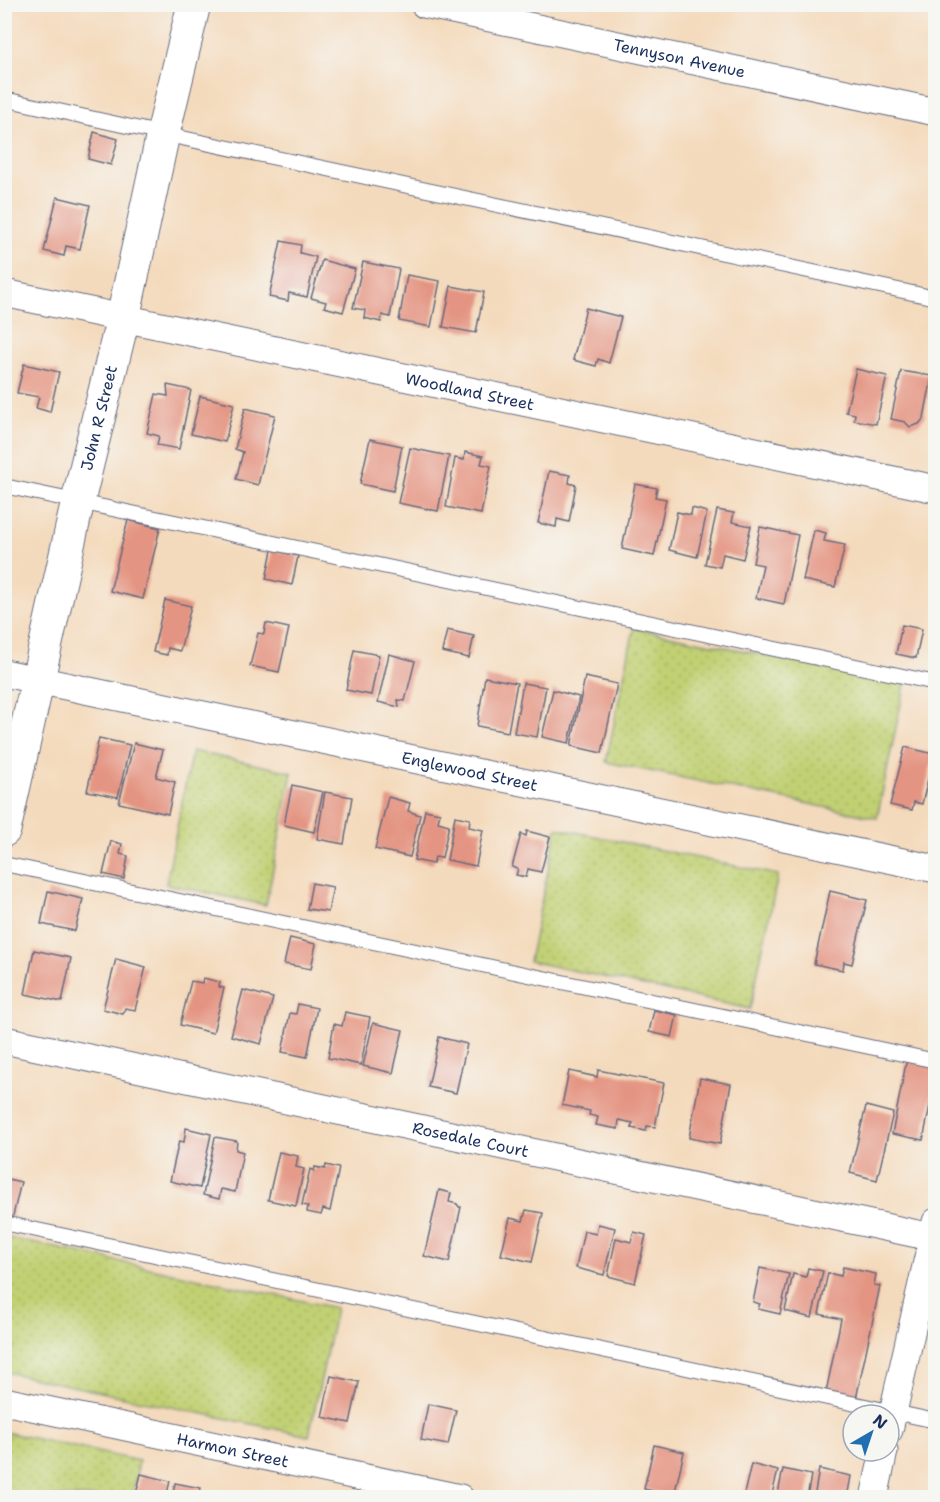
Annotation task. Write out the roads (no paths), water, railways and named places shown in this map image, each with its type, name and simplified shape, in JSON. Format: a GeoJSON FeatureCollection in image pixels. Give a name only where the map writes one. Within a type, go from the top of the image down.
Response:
{"type":"FeatureCollection","features":[{"type":"Feature","properties":{"kind":"street","name":"John R Street"},"geometry":{"type":"LineString","coordinates":[[4,830],[194,4]]}},
{"type":"Feature","properties":{"kind":"street","name":"Tennyson Avenue"},"geometry":{"type":"LineString","coordinates":[[424,4],[936,112]]}},
{"type":"Feature","properties":{"kind":"street","name":"Woodland Street"},"geometry":{"type":"LineString","coordinates":[[4,293],[936,489]]}},
{"type":"Feature","properties":{"kind":"street","name":"Englewood Street"},"geometry":{"type":"LineString","coordinates":[[4,673],[936,869]]}},
{"type":"Feature","properties":{"kind":"street","name":"Rosedale Court"},"geometry":{"type":"LineString","coordinates":[[4,1040],[934,1232]]}},
{"type":"Feature","properties":{"kind":"street"},"geometry":{"type":"LineString","coordinates":[[895,1403],[934,1232]]}},
{"type":"Feature","properties":{"kind":"street","name":"Harmon Street"},"geometry":{"type":"LineString","coordinates":[[4,1401],[460,1497]]}},
{"type":"Feature","properties":{"kind":"street"},"geometry":{"type":"LineString","coordinates":[[874,1497],[881,1463]]}},
{"type":"Feature","properties":{"kind":"lane"},"geometry":{"type":"LineString","coordinates":[[4,99],[936,298]]}},
{"type":"Feature","properties":{"kind":"lane"},"geometry":{"type":"LineString","coordinates":[[4,486],[936,683]]}},
{"type":"Feature","properties":{"kind":"lane"},"geometry":{"type":"LineString","coordinates":[[4,864],[936,1061]]}},
{"type":"Feature","properties":{"kind":"lane"},"geometry":{"type":"LineString","coordinates":[[4,1224],[841,1410]]}},
{"type":"Feature","properties":{"kind":"lane"},"geometry":{"type":"LineString","coordinates":[[901,1421],[936,1421]]}}]}
